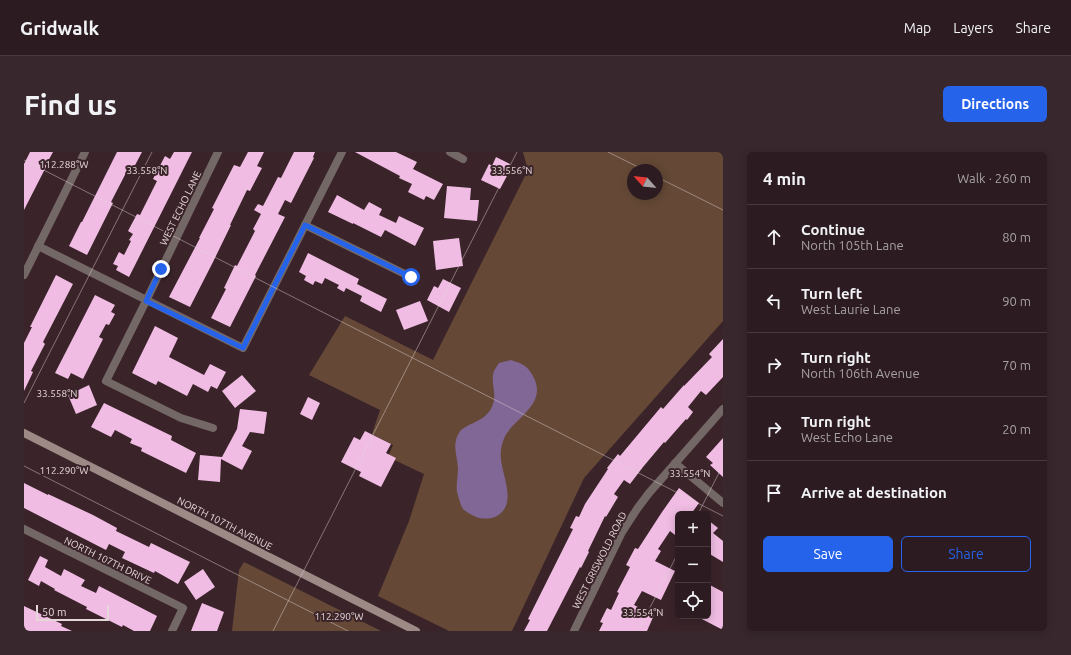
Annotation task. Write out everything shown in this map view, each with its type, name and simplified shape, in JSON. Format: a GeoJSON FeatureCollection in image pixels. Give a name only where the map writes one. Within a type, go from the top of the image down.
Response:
{"type":"FeatureCollection","features":[{"type":"Feature","properties":{"kind":"street"},"geometry":{"type":"LineString","coordinates":[[24,275],[85,152]]}},
{"type":"Feature","properties":{"kind":"street","name":"WEST ECHO LANE"},"geometry":{"type":"LineString","coordinates":[[213,428],[181,418],[106,380],[218,152]]}},
{"type":"Feature","properties":{"kind":"street"},"geometry":{"type":"LineString","coordinates":[[38,246],[243,348],[342,152]]}},
{"type":"Feature","properties":{"kind":"street"},"geometry":{"type":"LineString","coordinates":[[450,152],[463,159]]}},
{"type":"Feature","properties":{"kind":"street"},"geometry":{"type":"LineString","coordinates":[[305,225],[411,277]]}},
{"type":"Feature","properties":{"kind":"street","name":"WEST GRISWOLD ROAD"},"geometry":{"type":"LineString","coordinates":[[574,631],[622,532],[630,520],[649,493],[723,409]]}},
{"type":"Feature","properties":{"kind":"street","name":"NORTH 107TH AVENUE"},"geometry":{"type":"LineString","coordinates":[[24,433],[416,631]]}},
{"type":"Feature","properties":{"kind":"street"},"geometry":{"type":"LineString","coordinates":[[675,463],[723,503]]}},
{"type":"Feature","properties":{"kind":"street","name":"NORTH 107TH DRIVE"},"geometry":{"type":"LineString","coordinates":[[24,529],[183,608],[172,631]]}},
{"type":"Feature","properties":{"kind":"shaded area"},"geometry":{"type":"Polygon","coordinates":[[[523,152],[723,152],[723,321],[584,478],[512,631],[449,631],[378,596],[409,521],[424,474],[388,457],[393,445],[372,434],[380,410],[309,375],[345,316],[433,360],[528,170],[523,152]]]}},
{"type":"Feature","properties":{"kind":"shaded area"},"geometry":{"type":"Polygon","coordinates":[[[511,360],[522,364],[530,371],[537,387],[537,395],[530,408],[507,433],[502,444],[501,459],[508,494],[507,503],[504,510],[493,518],[479,518],[463,509],[460,504],[457,492],[458,468],[455,444],[462,429],[487,415],[489,412],[494,400],[494,371],[499,363],[511,360]]]}},
{"type":"Feature","properties":{"kind":"shaded area"},"geometry":{"type":"Polygon","coordinates":[[[244,562],[381,631],[232,631],[239,570],[244,562]]]}},
{"type":"Feature","properties":{"kind":"building"},"geometry":{"type":"Polygon","coordinates":[[[30,152],[53,152],[24,210],[24,164],[30,152]]]}},
{"type":"Feature","properties":{"kind":"building"},"geometry":{"type":"Polygon","coordinates":[[[117,152],[142,152],[132,171],[128,169],[87,255],[69,246],[117,152]]]}},
{"type":"Feature","properties":{"kind":"building"},"geometry":{"type":"Polygon","coordinates":[[[174,152],[192,152],[129,277],[116,270],[118,266],[113,264],[119,252],[124,255],[131,241],[129,240],[133,234],[128,231],[137,214],[140,215],[157,181],[153,179],[165,156],[170,159],[174,152]]]}},
{"type":"Feature","properties":{"kind":"building"},"geometry":{"type":"Polygon","coordinates":[[[248,152],[264,152],[257,166],[262,168],[250,191],[247,190],[190,307],[169,297],[200,238],[214,209],[212,208],[234,165],[240,167],[248,152]]]}},
{"type":"Feature","properties":{"kind":"building"},"geometry":{"type":"Polygon","coordinates":[[[294,152],[315,152],[314,158],[291,203],[285,200],[278,214],[285,217],[230,327],[211,318],[226,289],[224,288],[235,265],[237,266],[255,231],[253,229],[261,214],[254,210],[258,204],[263,206],[278,177],[281,178],[294,152]]]}},
{"type":"Feature","properties":{"kind":"building"},"geometry":{"type":"Polygon","coordinates":[[[355,152],[396,152],[417,162],[413,169],[443,184],[434,200],[426,196],[424,200],[408,192],[412,184],[355,152]]]}},
{"type":"Feature","properties":{"kind":"building"},"geometry":{"type":"Polygon","coordinates":[[[496,157],[510,164],[505,173],[508,174],[500,189],[481,180],[489,164],[492,166],[496,157]]]}},
{"type":"Feature","properties":{"kind":"building"},"geometry":{"type":"Polygon","coordinates":[[[447,186],[471,188],[470,200],[479,200],[477,221],[444,218],[447,186]]]}},
{"type":"Feature","properties":{"kind":"building"},"geometry":{"type":"Polygon","coordinates":[[[337,195],[364,210],[369,202],[382,209],[379,215],[396,223],[399,216],[424,228],[415,246],[385,230],[381,237],[328,212],[337,195]]]}},
{"type":"Feature","properties":{"kind":"building"},"geometry":{"type":"Polygon","coordinates":[[[459,238],[463,266],[436,270],[433,241],[459,238]]]}},
{"type":"Feature","properties":{"kind":"building"},"geometry":{"type":"Polygon","coordinates":[[[308,253],[359,279],[357,284],[387,299],[381,312],[360,301],[362,296],[346,288],[344,292],[337,288],[339,285],[325,278],[322,284],[315,281],[313,285],[304,280],[306,276],[299,272],[308,253]]]}},
{"type":"Feature","properties":{"kind":"building"},"geometry":{"type":"Polygon","coordinates":[[[56,275],[73,284],[43,342],[45,344],[31,371],[33,372],[24,391],[24,343],[32,327],[30,327],[56,275]]]}},
{"type":"Feature","properties":{"kind":"building"},"geometry":{"type":"Polygon","coordinates":[[[443,279],[461,288],[449,312],[427,300],[434,286],[438,288],[443,279]]]}},
{"type":"Feature","properties":{"kind":"building"},"geometry":{"type":"Polygon","coordinates":[[[95,295],[115,305],[111,312],[115,314],[109,325],[106,324],[99,337],[103,339],[83,379],[71,373],[68,379],[55,373],[95,295]]]}},
{"type":"Feature","properties":{"kind":"building"},"geometry":{"type":"Polygon","coordinates":[[[420,301],[428,321],[404,330],[396,310],[420,301]]]}},
{"type":"Feature","properties":{"kind":"building"},"geometry":{"type":"Polygon","coordinates":[[[155,326],[178,338],[169,357],[204,375],[210,364],[226,372],[217,389],[211,386],[208,392],[193,384],[187,396],[158,381],[156,385],[132,373],[155,326]]]}},
{"type":"Feature","properties":{"kind":"building"},"geometry":{"type":"Polygon","coordinates":[[[723,339],[723,377],[706,395],[701,391],[688,407],[693,412],[687,420],[686,419],[665,443],[664,442],[630,484],[624,480],[614,494],[618,497],[606,517],[605,516],[581,568],[580,567],[547,631],[524,631],[530,620],[528,619],[573,529],[570,528],[576,516],[579,517],[585,504],[608,469],[607,468],[618,454],[620,456],[661,407],[663,409],[712,357],[709,354],[723,339]]]}},
{"type":"Feature","properties":{"kind":"building"},"geometry":{"type":"Polygon","coordinates":[[[242,375],[256,391],[235,408],[222,391],[242,375]]]}},
{"type":"Feature","properties":{"kind":"building"},"geometry":{"type":"Polygon","coordinates":[[[89,385],[97,405],[76,414],[68,395],[89,385]]]}},
{"type":"Feature","properties":{"kind":"building"},"geometry":{"type":"Polygon","coordinates":[[[308,397],[320,403],[312,420],[300,414],[308,397]]]}},
{"type":"Feature","properties":{"kind":"building"},"geometry":{"type":"Polygon","coordinates":[[[104,403],[172,436],[171,440],[196,453],[186,473],[141,451],[142,448],[130,443],[132,439],[115,430],[111,437],[91,427],[104,403]]]}},
{"type":"Feature","properties":{"kind":"building"},"geometry":{"type":"Polygon","coordinates":[[[240,409],[267,412],[264,434],[250,432],[242,446],[252,451],[242,470],[221,459],[220,482],[198,480],[200,455],[222,457],[237,429],[240,409]]]}},
{"type":"Feature","properties":{"kind":"building"},"geometry":{"type":"Polygon","coordinates":[[[365,431],[391,444],[386,453],[396,458],[381,487],[359,476],[361,472],[341,462],[354,437],[360,440],[365,431]]]}},
{"type":"Feature","properties":{"kind":"building"},"geometry":{"type":"Polygon","coordinates":[[[723,438],[723,477],[710,465],[713,463],[706,457],[723,438]]]}},
{"type":"Feature","properties":{"kind":"building"},"geometry":{"type":"Polygon","coordinates":[[[24,483],[93,515],[117,528],[116,531],[149,547],[151,543],[190,562],[178,584],[155,571],[154,573],[122,558],[125,552],[109,544],[106,550],[24,508],[24,483]]]}},
{"type":"Feature","properties":{"kind":"building"},"geometry":{"type":"Polygon","coordinates":[[[679,488],[699,503],[693,511],[675,511],[675,535],[670,531],[658,549],[661,551],[655,561],[675,571],[661,600],[642,591],[634,605],[654,615],[647,631],[599,631],[603,623],[600,622],[607,608],[611,610],[619,593],[617,592],[630,567],[626,565],[635,548],[638,549],[679,488]]]}},
{"type":"Feature","properties":{"kind":"building"},"geometry":{"type":"Polygon","coordinates":[[[711,522],[718,528],[713,533],[723,541],[723,562],[711,555],[711,522]]]}},
{"type":"Feature","properties":{"kind":"building"},"geometry":{"type":"Polygon","coordinates":[[[40,556],[48,560],[45,567],[61,576],[64,569],[85,580],[81,586],[96,593],[99,586],[157,616],[150,631],[134,631],[123,625],[122,627],[86,609],[87,607],[54,590],[55,589],[41,581],[39,586],[28,580],[40,556]]]}},
{"type":"Feature","properties":{"kind":"building"},"geometry":{"type":"Polygon","coordinates":[[[203,569],[215,587],[196,600],[184,582],[203,569]]]}},
{"type":"Feature","properties":{"kind":"building"},"geometry":{"type":"Polygon","coordinates":[[[711,586],[723,592],[723,630],[702,619],[711,619],[711,586]]]}},
{"type":"Feature","properties":{"kind":"building"},"geometry":{"type":"Polygon","coordinates":[[[202,603],[224,612],[217,631],[191,631],[202,603]]]}},
{"type":"Feature","properties":{"kind":"building"},"geometry":{"type":"Polygon","coordinates":[[[24,606],[62,624],[61,626],[72,631],[24,631],[24,606]]]}},
{"type":"Feature","properties":{"kind":"route"},"geometry":{"type":"LineString","coordinates":[[161,269],[146,301],[243,348],[305,225],[411,277]]}}]}
